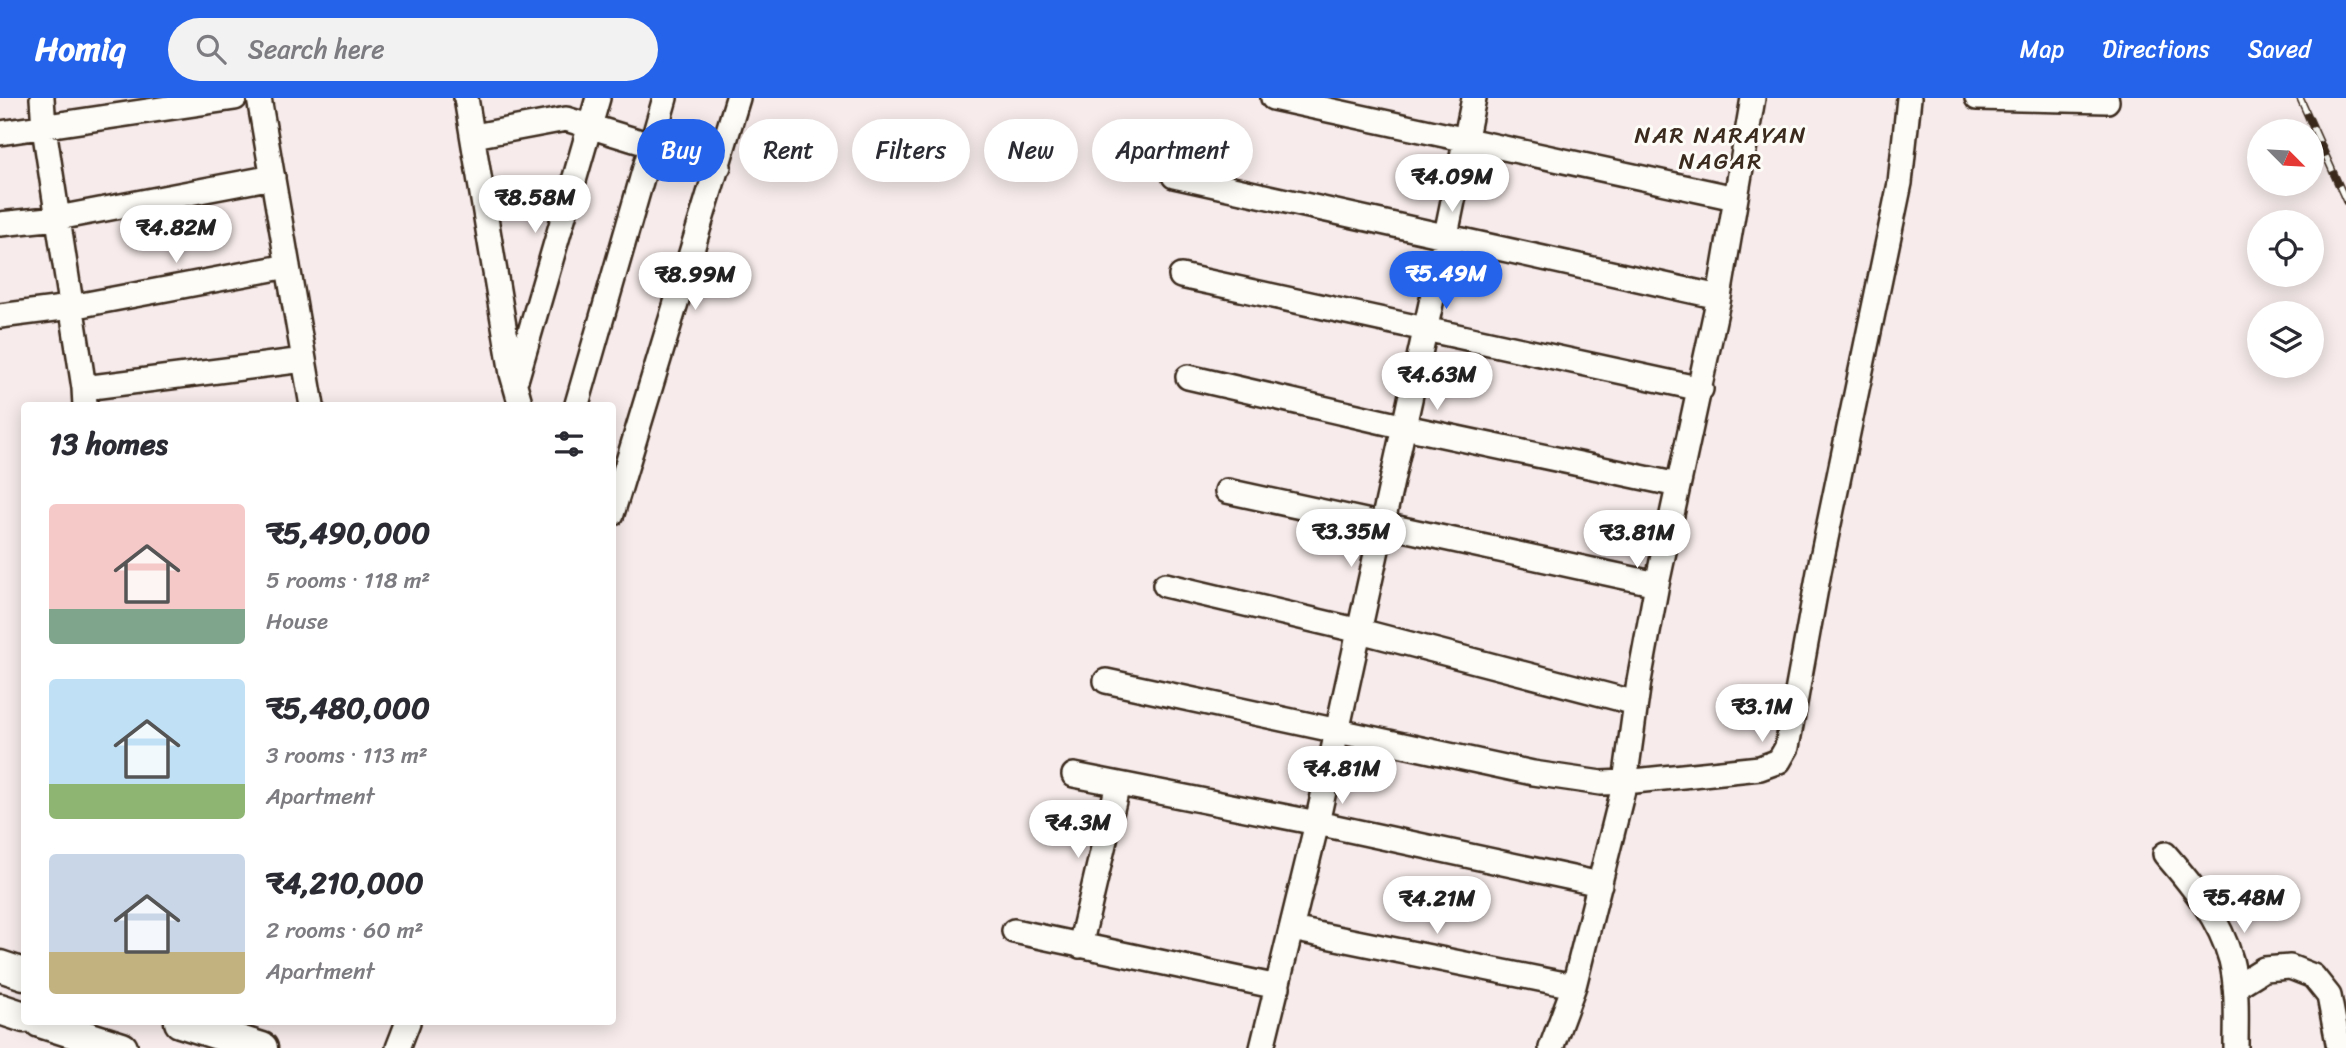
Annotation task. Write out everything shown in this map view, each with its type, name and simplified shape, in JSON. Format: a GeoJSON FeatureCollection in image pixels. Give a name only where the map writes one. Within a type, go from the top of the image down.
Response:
{"type":"FeatureCollection","features":[{"type":"Feature","properties":{"kind":"main road"},"geometry":{"type":"LineString","coordinates":[[0,966],[21,973]]}},
{"type":"Feature","properties":{"kind":"main road"},"geometry":{"type":"LineString","coordinates":[[0,1009],[21,1016]]}},
{"type":"Feature","properties":{"kind":"main road"},"geometry":{"type":"LineString","coordinates":[[49,1025],[122,1048]]}},
{"type":"Feature","properties":{"kind":"main road"},"geometry":{"type":"LineString","coordinates":[[189,1025],[262,1048]]}},
{"type":"Feature","properties":{"kind":"street"},"geometry":{"type":"LineString","coordinates":[[42,98],[44,128],[85,397],[304,360]]}},
{"type":"Feature","properties":{"kind":"street"},"geometry":{"type":"LineString","coordinates":[[0,133],[235,98]]}},
{"type":"Feature","properties":{"kind":"street"},"geometry":{"type":"LineString","coordinates":[[260,98],[311,402]]}},
{"type":"Feature","properties":{"kind":"street"},"geometry":{"type":"LineString","coordinates":[[466,98],[518,395]]}},
{"type":"Feature","properties":{"kind":"street"},"geometry":{"type":"LineString","coordinates":[[518,395],[598,98]]}},
{"type":"Feature","properties":{"kind":"street"},"geometry":{"type":"LineString","coordinates":[[659,119],[665,98]]}},
{"type":"Feature","properties":{"kind":"street"},"geometry":{"type":"LineString","coordinates":[[725,145],[738,98]]}},
{"type":"Feature","properties":{"kind":"street"},"geometry":{"type":"LineString","coordinates":[[1273,98],[1735,198]]}},
{"type":"Feature","properties":{"kind":"street"},"geometry":{"type":"LineString","coordinates":[[1262,1048],[1360,631],[1474,98]]}},
{"type":"Feature","properties":{"kind":"street"},"geometry":{"type":"LineString","coordinates":[[1107,681],[1533,774],[1601,783],[1760,768],[1779,761],[1787,747],[1819,572],[1900,183],[1909,98]]}},
{"type":"Feature","properties":{"kind":"street"},"geometry":{"type":"LineString","coordinates":[[1977,98],[2107,101]]}},
{"type":"Feature","properties":{"kind":"street"},"geometry":{"type":"LineString","coordinates":[[1551,1048],[1574,986],[1625,782],[1657,584],[1719,297],[1749,99]]}},
{"type":"Feature","properties":{"kind":"street"},"geometry":{"type":"LineString","coordinates":[[474,136],[564,109],[589,125],[637,140]]}},
{"type":"Feature","properties":{"kind":"street"},"geometry":{"type":"LineString","coordinates":[[0,224],[58,218],[273,177]]}},
{"type":"Feature","properties":{"kind":"street"},"geometry":{"type":"LineString","coordinates":[[578,402],[640,182]]}},
{"type":"Feature","properties":{"kind":"street"},"geometry":{"type":"LineString","coordinates":[[616,501],[714,182]]}},
{"type":"Feature","properties":{"kind":"street"},"geometry":{"type":"LineString","coordinates":[[1201,182],[1719,297]]}},
{"type":"Feature","properties":{"kind":"street"},"geometry":{"type":"LineString","coordinates":[[0,316],[71,307],[288,266]]}},
{"type":"Feature","properties":{"kind":"street"},"geometry":{"type":"LineString","coordinates":[[1181,276],[1701,389]]}},
{"type":"Feature","properties":{"kind":"street"},"geometry":{"type":"LineString","coordinates":[[1188,377],[1405,427],[1678,485]]}},
{"type":"Feature","properties":{"kind":"street"},"geometry":{"type":"LineString","coordinates":[[1227,491],[1657,584]]}},
{"type":"Feature","properties":{"kind":"street"},"geometry":{"type":"LineString","coordinates":[[1165,585],[1360,631],[1636,703]]}},
{"type":"Feature","properties":{"kind":"street"},"geometry":{"type":"LineString","coordinates":[[1074,775],[1317,823],[1600,884]]}},
{"type":"Feature","properties":{"kind":"street"},"geometry":{"type":"LineString","coordinates":[[1080,946],[1118,784]]}},
{"type":"Feature","properties":{"kind":"street"},"geometry":{"type":"LineString","coordinates":[[2165,854],[2197,890],[2231,959],[2235,987],[2236,1048]]}},
{"type":"Feature","properties":{"kind":"street"},"geometry":{"type":"LineString","coordinates":[[1292,929],[1574,986]]}},
{"type":"Feature","properties":{"kind":"street"},"geometry":{"type":"LineString","coordinates":[[1014,931],[1278,987]]}},
{"type":"Feature","properties":{"kind":"street"},"geometry":{"type":"LineString","coordinates":[[2235,987],[2264,970],[2290,967],[2313,976],[2329,996],[2339,1048]]}},
{"type":"Feature","properties":{"kind":"street"},"geometry":{"type":"LineString","coordinates":[[398,1048],[407,1025]]}},
{"type":"Feature","properties":{"kind":"railway"},"geometry":{"type":"LineString","coordinates":[[2300,98],[2346,201]]}},
{"type":"Feature","properties":{"kind":"district","name":"NAR NARAYAN NAGAR"},"geometry":{"type":"Point","coordinates":[1721,148]}}]}
